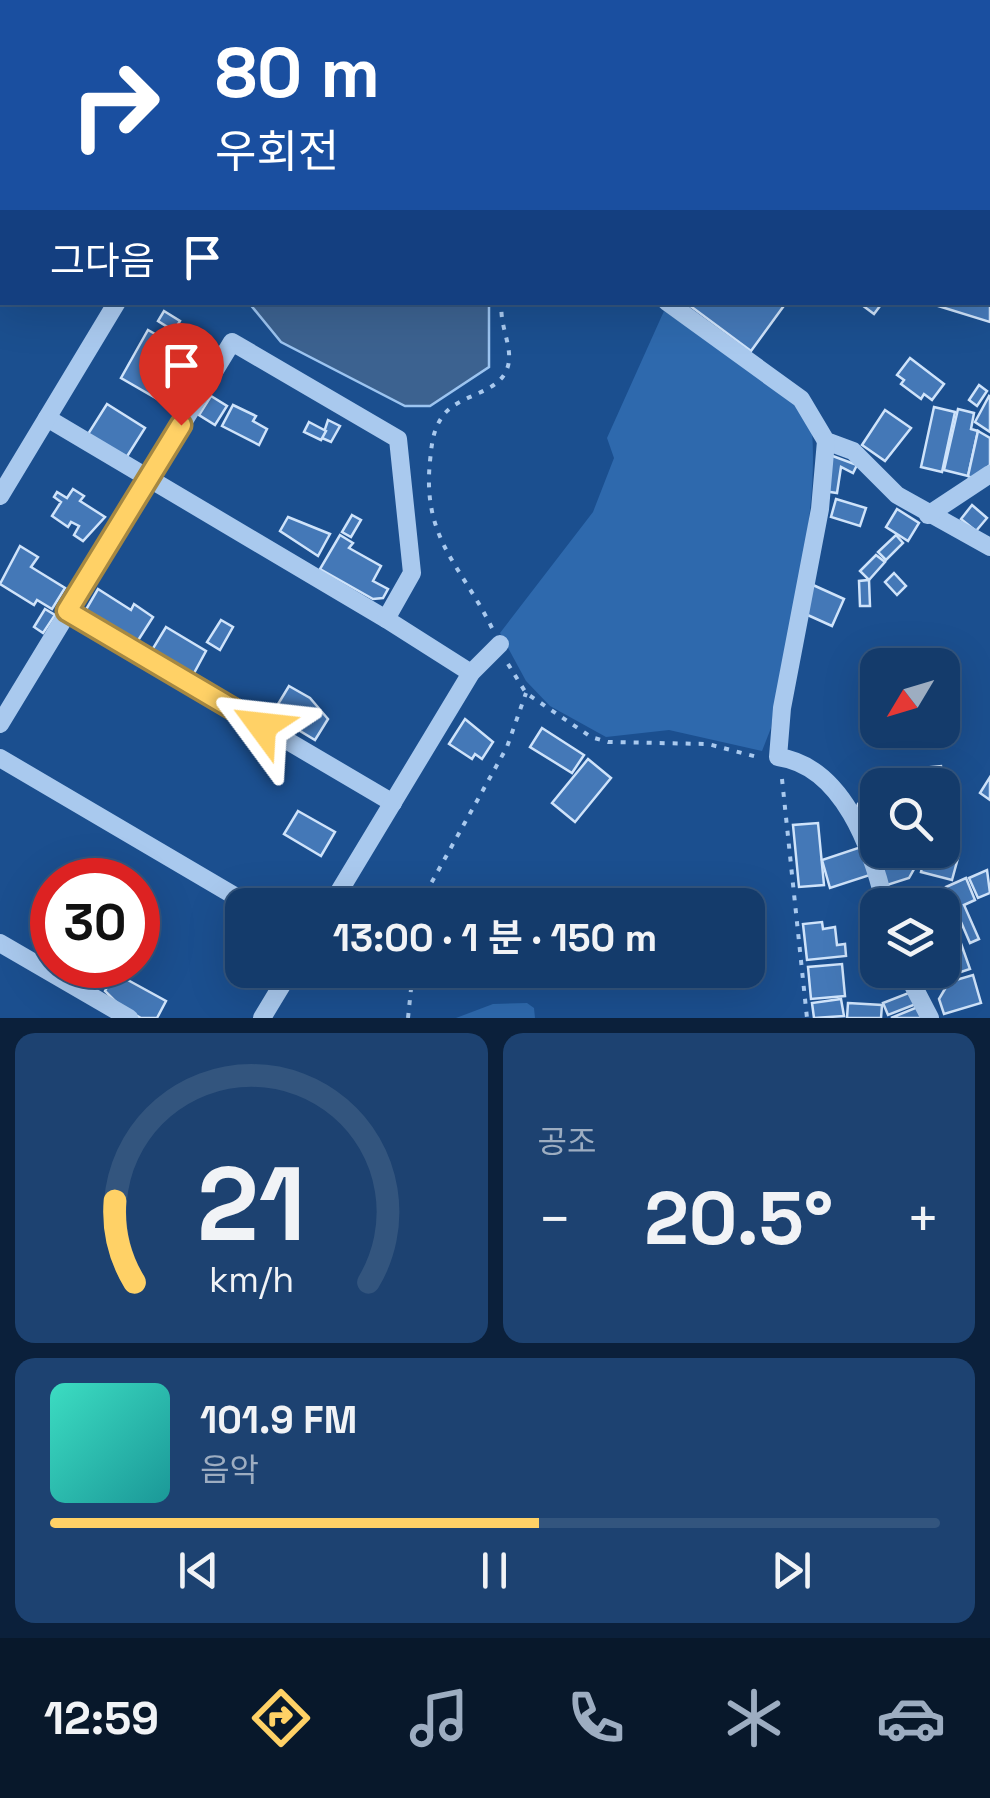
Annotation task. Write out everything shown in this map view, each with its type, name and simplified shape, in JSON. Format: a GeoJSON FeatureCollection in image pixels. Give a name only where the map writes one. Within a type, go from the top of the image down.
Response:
{"type":"FeatureCollection","features":[{"type":"Feature","properties":{"kind":"street"},"geometry":{"type":"LineString","coordinates":[[0,496],[115,305]]}},
{"type":"Feature","properties":{"kind":"street"},"geometry":{"type":"LineString","coordinates":[[671,305],[801,400],[826,441],[852,452],[897,495],[990,546]]}},
{"type":"Feature","properties":{"kind":"street"},"geometry":{"type":"LineString","coordinates":[[0,724],[232,342],[398,439],[412,573],[386,620]]}},
{"type":"Feature","properties":{"kind":"street"},"geometry":{"type":"LineString","coordinates":[[47,418],[471,672]]}},
{"type":"Feature","properties":{"kind":"street"},"geometry":{"type":"LineString","coordinates":[[826,441],[820,509],[800,598],[778,757],[795,760],[833,784],[867,844],[881,888]]}},
{"type":"Feature","properties":{"kind":"street"},"geometry":{"type":"LineString","coordinates":[[928,515],[990,474]]}},
{"type":"Feature","properties":{"kind":"street"},"geometry":{"type":"LineString","coordinates":[[67,611],[393,803]]}},
{"type":"Feature","properties":{"kind":"street"},"geometry":{"type":"LineString","coordinates":[[340,888],[471,672],[500,644]]}},
{"type":"Feature","properties":{"kind":"street"},"geometry":{"type":"LineString","coordinates":[[0,758],[225,890]]}},
{"type":"Feature","properties":{"kind":"street"},"geometry":{"type":"LineString","coordinates":[[0,943],[129,1018]]}},
{"type":"Feature","properties":{"kind":"street"},"geometry":{"type":"LineString","coordinates":[[262,1018],[280,988]]}},
{"type":"Feature","properties":{"kind":"street"},"geometry":{"type":"LineString","coordinates":[[914,988],[930,1018]]}},
{"type":"Feature","properties":{"kind":"path"},"geometry":{"type":"LineString","coordinates":[[501,305],[499,317],[510,358],[506,374],[498,382],[462,399],[440,419],[432,433],[427,488],[439,542],[526,692],[574,729],[608,742],[708,744],[756,759],[778,757],[807,1018]]}},
{"type":"Feature","properties":{"kind":"path"},"geometry":{"type":"LineString","coordinates":[[428,888],[507,747],[526,692]]}},
{"type":"Feature","properties":{"kind":"path"},"geometry":{"type":"LineString","coordinates":[[408,1018],[411,988]]}},
{"type":"Feature","properties":{"kind":"shaded area"},"geometry":{"type":"Polygon","coordinates":[[[251,305],[489,305],[489,367],[430,406],[405,406],[281,342],[251,305]]]}},
{"type":"Feature","properties":{"kind":"shaded area"},"geometry":{"type":"Polygon","coordinates":[[[664,311],[810,411],[813,451],[808,530],[771,728],[762,751],[669,730],[606,737],[550,706],[526,681],[500,633],[593,512],[614,458],[607,438],[664,311]]]}},
{"type":"Feature","properties":{"kind":"shaded area"},"geometry":{"type":"Polygon","coordinates":[[[527,1003],[534,1008],[535,1018],[456,1018],[493,1004],[527,1003]]]}},
{"type":"Feature","properties":{"kind":"building"},"geometry":{"type":"Polygon","coordinates":[[[689,305],[783,307],[751,351],[689,305]]]}},
{"type":"Feature","properties":{"kind":"building"},"geometry":{"type":"Polygon","coordinates":[[[862,305],[881,305],[874,314],[862,305]]]}},
{"type":"Feature","properties":{"kind":"building"},"geometry":{"type":"Polygon","coordinates":[[[935,305],[990,305],[990,322],[935,305]]]}},
{"type":"Feature","properties":{"kind":"building"},"geometry":{"type":"Polygon","coordinates":[[[164,311],[180,321],[174,331],[158,321],[164,311]]]}},
{"type":"Feature","properties":{"kind":"building"},"geometry":{"type":"Polygon","coordinates":[[[148,330],[171,343],[161,360],[178,370],[174,378],[186,385],[173,408],[121,378],[148,330]]]}},
{"type":"Feature","properties":{"kind":"building"},"geometry":{"type":"Polygon","coordinates":[[[910,358],[944,384],[932,400],[924,394],[921,399],[901,384],[904,380],[897,375],[910,358]]]}},
{"type":"Feature","properties":{"kind":"building"},"geometry":{"type":"Polygon","coordinates":[[[979,385],[987,391],[977,406],[969,400],[979,385]]]}},
{"type":"Feature","properties":{"kind":"building"},"geometry":{"type":"Polygon","coordinates":[[[211,396],[227,406],[215,425],[199,415],[211,396]]]}},
{"type":"Feature","properties":{"kind":"building"},"geometry":{"type":"Polygon","coordinates":[[[990,397],[990,432],[975,422],[990,397]]]}},
{"type":"Feature","properties":{"kind":"building"},"geometry":{"type":"Polygon","coordinates":[[[107,404],[145,428],[126,458],[88,434],[107,404]]]}},
{"type":"Feature","properties":{"kind":"building"},"geometry":{"type":"Polygon","coordinates":[[[233,405],[256,416],[253,421],[267,429],[259,445],[222,426],[233,405]]]}},
{"type":"Feature","properties":{"kind":"building"},"geometry":{"type":"Polygon","coordinates":[[[934,407],[955,412],[942,472],[921,467],[934,407]]]}},
{"type":"Feature","properties":{"kind":"building"},"geometry":{"type":"Polygon","coordinates":[[[958,409],[974,413],[971,429],[978,431],[968,476],[944,470],[958,409]]]}},
{"type":"Feature","properties":{"kind":"building"},"geometry":{"type":"Polygon","coordinates":[[[885,410],[911,428],[885,461],[862,445],[885,410]]]}},
{"type":"Feature","properties":{"kind":"building"},"geometry":{"type":"Polygon","coordinates":[[[328,420],[340,426],[331,442],[322,438],[328,420]]]}},
{"type":"Feature","properties":{"kind":"building"},"geometry":{"type":"Polygon","coordinates":[[[309,422],[326,431],[321,440],[304,432],[309,422]]]}},
{"type":"Feature","properties":{"kind":"building"},"geometry":{"type":"Polygon","coordinates":[[[978,431],[990,438],[990,465],[974,479],[968,476],[978,431]]]}},
{"type":"Feature","properties":{"kind":"building"},"geometry":{"type":"Polygon","coordinates":[[[830,455],[857,465],[853,473],[841,467],[837,493],[823,491],[830,455]]]}},
{"type":"Feature","properties":{"kind":"building"},"geometry":{"type":"Polygon","coordinates":[[[73,489],[84,496],[80,501],[105,517],[83,541],[74,535],[79,526],[71,522],[68,527],[52,516],[61,502],[54,497],[57,492],[67,498],[73,489]]]}},
{"type":"Feature","properties":{"kind":"building"},"geometry":{"type":"Polygon","coordinates":[[[836,499],[866,508],[860,526],[831,517],[836,499]]]}},
{"type":"Feature","properties":{"kind":"building"},"geometry":{"type":"Polygon","coordinates":[[[972,505],[987,518],[976,531],[961,519],[972,505]]]}},
{"type":"Feature","properties":{"kind":"building"},"geometry":{"type":"Polygon","coordinates":[[[897,509],[919,523],[908,541],[886,527],[897,509]]]}},
{"type":"Feature","properties":{"kind":"building"},"geometry":{"type":"Polygon","coordinates":[[[352,515],[361,520],[351,537],[342,532],[352,515]]]}},
{"type":"Feature","properties":{"kind":"building"},"geometry":{"type":"Polygon","coordinates":[[[288,517],[330,534],[318,556],[280,531],[288,517]]]}},
{"type":"Feature","properties":{"kind":"building"},"geometry":{"type":"Polygon","coordinates":[[[340,535],[353,543],[349,548],[381,566],[373,581],[388,589],[383,598],[373,599],[320,569],[340,535]]]}},
{"type":"Feature","properties":{"kind":"building"},"geometry":{"type":"Polygon","coordinates":[[[896,535],[903,543],[886,560],[878,552],[896,535]]]}},
{"type":"Feature","properties":{"kind":"building"},"geometry":{"type":"Polygon","coordinates":[[[20,546],[38,557],[31,567],[65,588],[52,609],[37,600],[34,605],[0,584],[20,546]]]}},
{"type":"Feature","properties":{"kind":"building"},"geometry":{"type":"Polygon","coordinates":[[[876,555],[885,562],[869,580],[860,571],[876,555]]]}},
{"type":"Feature","properties":{"kind":"building"},"geometry":{"type":"Polygon","coordinates":[[[894,573],[906,586],[897,595],[885,582],[894,573]]]}},
{"type":"Feature","properties":{"kind":"building"},"geometry":{"type":"Polygon","coordinates":[[[869,580],[870,606],[860,606],[859,581],[869,580]]]}},
{"type":"Feature","properties":{"kind":"building"},"geometry":{"type":"Polygon","coordinates":[[[813,585],[844,599],[832,626],[801,612],[813,585]]]}},
{"type":"Feature","properties":{"kind":"building"},"geometry":{"type":"Polygon","coordinates":[[[98,589],[131,610],[134,604],[153,617],[137,642],[84,613],[98,589]]]}},
{"type":"Feature","properties":{"kind":"building"},"geometry":{"type":"Polygon","coordinates":[[[45,609],[55,615],[43,633],[34,627],[45,609]]]}},
{"type":"Feature","properties":{"kind":"building"},"geometry":{"type":"Polygon","coordinates":[[[221,620],[233,627],[220,650],[207,642],[221,620]]]}},
{"type":"Feature","properties":{"kind":"building"},"geometry":{"type":"Polygon","coordinates":[[[166,627],[206,651],[193,675],[152,650],[166,627]]]}},
{"type":"Feature","properties":{"kind":"building"},"geometry":{"type":"Polygon","coordinates":[[[289,686],[310,698],[328,719],[315,740],[272,714],[289,686]]]}},
{"type":"Feature","properties":{"kind":"building"},"geometry":{"type":"Polygon","coordinates":[[[465,719],[493,742],[482,759],[475,754],[472,759],[449,744],[465,719]]]}},
{"type":"Feature","properties":{"kind":"building"},"geometry":{"type":"Polygon","coordinates":[[[542,728],[584,755],[572,773],[530,747],[542,728]]]}},
{"type":"Feature","properties":{"kind":"building"},"geometry":{"type":"Polygon","coordinates":[[[588,759],[611,778],[575,822],[552,803],[588,759]]]}},
{"type":"Feature","properties":{"kind":"building"},"geometry":{"type":"Polygon","coordinates":[[[990,777],[990,800],[980,793],[990,777]]]}},
{"type":"Feature","properties":{"kind":"building"},"geometry":{"type":"Polygon","coordinates":[[[298,811],[335,832],[321,856],[284,834],[298,811]]]}},
{"type":"Feature","properties":{"kind":"building"},"geometry":{"type":"Polygon","coordinates":[[[818,823],[824,885],[799,887],[793,825],[818,823]]]}},
{"type":"Feature","properties":{"kind":"building"},"geometry":{"type":"Polygon","coordinates":[[[860,847],[860,868],[871,868],[873,874],[830,888],[822,860],[860,847]]]}},
{"type":"Feature","properties":{"kind":"building"},"geometry":{"type":"Polygon","coordinates":[[[878,868],[914,868],[909,878],[884,886],[878,868]]]}},
{"type":"Feature","properties":{"kind":"building"},"geometry":{"type":"Polygon","coordinates":[[[922,868],[955,868],[952,880],[921,872],[922,868]]]}},
{"type":"Feature","properties":{"kind":"building"},"geometry":{"type":"Polygon","coordinates":[[[987,870],[990,893],[978,898],[969,878],[987,870]]]}},
{"type":"Feature","properties":{"kind":"building"},"geometry":{"type":"Polygon","coordinates":[[[966,878],[975,900],[964,905],[979,939],[970,943],[960,920],[960,888],[946,887],[966,878]]]}},
{"type":"Feature","properties":{"kind":"building"},"geometry":{"type":"Polygon","coordinates":[[[822,922],[823,929],[835,927],[837,945],[845,944],[846,956],[807,960],[803,924],[822,922]]]}},
{"type":"Feature","properties":{"kind":"building"},"geometry":{"type":"Polygon","coordinates":[[[960,941],[970,969],[960,972],[960,941]]]}},
{"type":"Feature","properties":{"kind":"building"},"geometry":{"type":"Polygon","coordinates":[[[842,964],[845,996],[811,999],[808,967],[842,964]]]}},
{"type":"Feature","properties":{"kind":"building"},"geometry":{"type":"Polygon","coordinates":[[[973,975],[981,1003],[944,1014],[939,999],[945,988],[960,988],[960,979],[973,975]]]}},
{"type":"Feature","properties":{"kind":"building"},"geometry":{"type":"Polygon","coordinates":[[[142,988],[166,1001],[157,1018],[141,1018],[105,991],[142,988]]]}},
{"type":"Feature","properties":{"kind":"building"},"geometry":{"type":"Polygon","coordinates":[[[911,992],[916,1004],[888,1015],[883,1003],[911,992]]]}},
{"type":"Feature","properties":{"kind":"building"},"geometry":{"type":"Polygon","coordinates":[[[841,999],[844,1016],[814,1018],[812,1003],[841,999]]]}},
{"type":"Feature","properties":{"kind":"building"},"geometry":{"type":"Polygon","coordinates":[[[848,1003],[882,1005],[881,1018],[847,1018],[848,1003]]]}},
{"type":"Feature","properties":{"kind":"building"},"geometry":{"type":"Polygon","coordinates":[[[920,1006],[921,1018],[891,1018],[920,1006]]]}},
{"type":"Feature","properties":{"kind":"route"},"geometry":{"type":"LineString","coordinates":[[181,425],[67,611],[262,726]]}}]}
